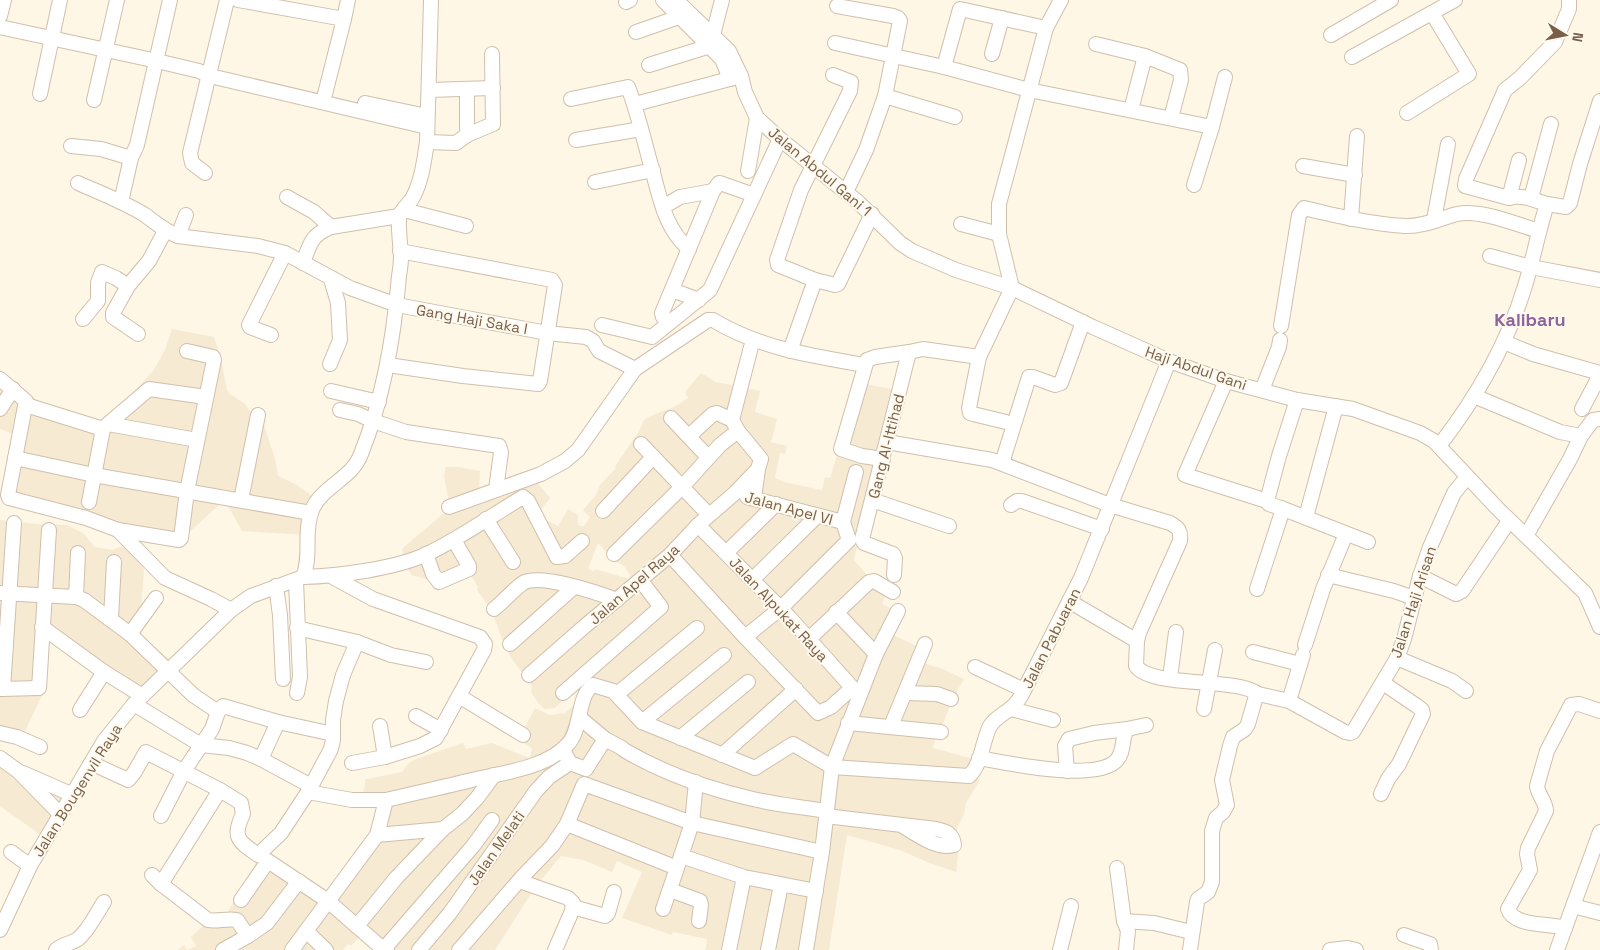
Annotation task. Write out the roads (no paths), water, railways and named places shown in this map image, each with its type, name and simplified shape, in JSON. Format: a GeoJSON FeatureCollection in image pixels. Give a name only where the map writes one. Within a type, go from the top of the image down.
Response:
{"type":"FeatureCollection","features":[{"type":"Feature","properties":{"kind":"street"},"geometry":{"type":"LineString","coordinates":[[0,16],[4,0]]}},
{"type":"Feature","properties":{"kind":"street"},"geometry":{"type":"LineString","coordinates":[[40,94],[50,39],[60,0]]}},
{"type":"Feature","properties":{"kind":"street"},"geometry":{"type":"LineString","coordinates":[[94,100],[118,0]]}},
{"type":"Feature","properties":{"kind":"street"},"geometry":{"type":"LineString","coordinates":[[121,202],[131,158],[137,145],[170,0]]}},
{"type":"Feature","properties":{"kind":"street"},"geometry":{"type":"LineString","coordinates":[[205,173],[192,163],[190,153],[207,71],[227,0]]}},
{"type":"Feature","properties":{"kind":"street"},"geometry":{"type":"LineString","coordinates":[[325,98],[348,0]]}},
{"type":"Feature","properties":{"kind":"street"},"geometry":{"type":"LineString","coordinates":[[297,693],[300,677],[297,628],[299,579],[307,568],[307,528],[314,507],[328,489],[344,477],[360,457],[379,402],[388,365],[397,305],[402,213],[420,182],[426,142],[431,0]]}},
{"type":"Feature","properties":{"kind":"street"},"geometry":{"type":"LineString","coordinates":[[663,0],[679,17],[712,40]]}},
{"type":"Feature","properties":{"kind":"street","name":"Jalan Abdul Gani 1"},"geometry":{"type":"LineString","coordinates":[[676,0],[712,40],[729,51],[736,78],[745,92],[756,118],[872,214],[900,244],[956,270],[1012,288]]}},
{"type":"Feature","properties":{"kind":"street"},"geometry":{"type":"LineString","coordinates":[[712,40],[722,0]]}},
{"type":"Feature","properties":{"kind":"street"},"geometry":{"type":"LineString","coordinates":[[1006,422],[970,413],[969,408],[979,356],[1012,288],[999,234],[999,204],[1046,28],[1061,0]]}},
{"type":"Feature","properties":{"kind":"street"},"geometry":{"type":"LineString","coordinates":[[1331,34],[1391,0]]}},
{"type":"Feature","properties":{"kind":"street"},"geometry":{"type":"LineString","coordinates":[[1352,57],[1455,0]]}},
{"type":"Feature","properties":{"kind":"street"},"geometry":{"type":"LineString","coordinates":[[1569,0],[1569,9],[1555,42],[1520,78],[1505,90],[1466,179],[1465,186],[1509,198],[1516,196],[1531,198],[1546,204],[1566,207],[1570,203],[1580,164],[1600,103]]}},
{"type":"Feature","properties":{"kind":"street"},"geometry":{"type":"LineString","coordinates":[[244,1],[344,19]]}},
{"type":"Feature","properties":{"kind":"street"},"geometry":{"type":"LineString","coordinates":[[837,6],[898,18],[900,21],[885,96],[866,150],[846,192]]}},
{"type":"Feature","properties":{"kind":"street"},"geometry":{"type":"LineString","coordinates":[[944,67],[958,11],[962,8],[971,6],[1002,18],[1046,28]]}},
{"type":"Feature","properties":{"kind":"street"},"geometry":{"type":"LineString","coordinates":[[1407,113],[1469,74],[1432,13]]}},
{"type":"Feature","properties":{"kind":"street"},"geometry":{"type":"LineString","coordinates":[[636,32],[679,17]]}},
{"type":"Feature","properties":{"kind":"street"},"geometry":{"type":"LineString","coordinates":[[992,54],[1002,18]]}},
{"type":"Feature","properties":{"kind":"street"},"geometry":{"type":"LineString","coordinates":[[0,27],[207,71],[427,122]]}},
{"type":"Feature","properties":{"kind":"street"},"geometry":{"type":"LineString","coordinates":[[649,65],[712,40]]}},
{"type":"Feature","properties":{"kind":"street"},"geometry":{"type":"LineString","coordinates":[[835,43],[944,67],[1029,90],[1212,127]]}},
{"type":"Feature","properties":{"kind":"street"},"geometry":{"type":"LineString","coordinates":[[1096,44],[1145,56],[1180,70],[1181,80],[1171,118]]}},
{"type":"Feature","properties":{"kind":"street"},"geometry":{"type":"LineString","coordinates":[[426,142],[456,143],[467,135],[493,124],[492,54]]}},
{"type":"Feature","properties":{"kind":"street"},"geometry":{"type":"LineString","coordinates":[[1131,110],[1145,56]]}},
{"type":"Feature","properties":{"kind":"street"},"geometry":{"type":"LineString","coordinates":[[833,75],[847,80],[852,86],[801,190],[776,260],[778,265],[814,280],[835,286],[838,284],[872,214]]}},
{"type":"Feature","properties":{"kind":"street"},"geometry":{"type":"LineString","coordinates":[[1194,185],[1225,77]]}},
{"type":"Feature","properties":{"kind":"street"},"geometry":{"type":"LineString","coordinates":[[634,104],[736,78]]}},
{"type":"Feature","properties":{"kind":"street"},"geometry":{"type":"LineString","coordinates":[[571,99],[627,86],[669,224],[677,237],[689,249]]}},
{"type":"Feature","properties":{"kind":"street"},"geometry":{"type":"LineString","coordinates":[[429,90],[493,88]]}},
{"type":"Feature","properties":{"kind":"street"},"geometry":{"type":"LineString","coordinates":[[466,89],[467,135]]}},
{"type":"Feature","properties":{"kind":"street"},"geometry":{"type":"LineString","coordinates":[[885,96],[955,117]]}},
{"type":"Feature","properties":{"kind":"street"},"geometry":{"type":"LineString","coordinates":[[748,171],[756,118]]}},
{"type":"Feature","properties":{"kind":"street"},"geometry":{"type":"LineString","coordinates":[[1531,198],[1551,124]]}},
{"type":"Feature","properties":{"kind":"street"},"geometry":{"type":"LineString","coordinates":[[576,140],[641,129]]}},
{"type":"Feature","properties":{"kind":"street"},"geometry":{"type":"LineString","coordinates":[[1351,219],[1357,136]]}},
{"type":"Feature","properties":{"kind":"street"},"geometry":{"type":"LineString","coordinates":[[602,325],[652,337],[709,292],[780,139]]}},
{"type":"Feature","properties":{"kind":"street"},"geometry":{"type":"LineString","coordinates":[[1434,220],[1448,144]]}},
{"type":"Feature","properties":{"kind":"street"},"geometry":{"type":"LineString","coordinates":[[71,146],[101,149],[131,158]]}},
{"type":"Feature","properties":{"kind":"street"},"geometry":{"type":"LineString","coordinates":[[1509,198],[1519,160]]}},
{"type":"Feature","properties":{"kind":"street"},"geometry":{"type":"LineString","coordinates":[[1303,166],[1355,175]]}},
{"type":"Feature","properties":{"kind":"street"},"geometry":{"type":"LineString","coordinates":[[595,182],[652,170]]}},
{"type":"Feature","properties":{"kind":"street"},"geometry":{"type":"LineString","coordinates":[[78,183],[121,202],[172,234]]}},
{"type":"Feature","properties":{"kind":"street"},"geometry":{"type":"LineString","coordinates":[[669,323],[663,318],[662,313],[713,191],[720,183],[754,195]]}},
{"type":"Feature","properties":{"kind":"street"},"geometry":{"type":"LineString","coordinates":[[663,207],[680,197],[713,191]]}},
{"type":"Feature","properties":{"kind":"street"},"geometry":{"type":"LineString","coordinates":[[287,197],[314,212],[331,227]]}},
{"type":"Feature","properties":{"kind":"street"},"geometry":{"type":"LineString","coordinates":[[1439,446],[1474,396],[1492,367],[1504,342],[1514,318],[1530,267],[1546,204]]}},
{"type":"Feature","properties":{"kind":"street"},"geometry":{"type":"LineString","coordinates":[[1262,390],[1280,333],[1301,210],[1304,208],[1351,219],[1406,226],[1418,225],[1457,214],[1476,213],[1538,231]]}},
{"type":"Feature","properties":{"kind":"street"},"geometry":{"type":"LineString","coordinates":[[303,263],[312,238],[320,231],[331,227],[402,213],[466,226]]}},
{"type":"Feature","properties":{"kind":"street"},"geometry":{"type":"LineString","coordinates":[[138,334],[113,317],[113,313],[128,286],[186,215]]}},
{"type":"Feature","properties":{"kind":"street"},"geometry":{"type":"LineString","coordinates":[[962,224],[999,234]]}},
{"type":"Feature","properties":{"kind":"street","name":"Gang Haji Saka I"},"geometry":{"type":"LineString","coordinates":[[172,234],[258,246],[285,253],[360,293],[397,305],[547,333],[590,338],[599,351],[635,370]]}},
{"type":"Feature","properties":{"kind":"street"},"geometry":{"type":"LineString","coordinates":[[388,365],[538,384],[555,286],[552,280],[400,252]]}},
{"type":"Feature","properties":{"kind":"street"},"geometry":{"type":"LineString","coordinates":[[271,335],[249,325],[285,253]]}},
{"type":"Feature","properties":{"kind":"street"},"geometry":{"type":"LineString","coordinates":[[1490,256],[1530,267],[1600,280]]}},
{"type":"Feature","properties":{"kind":"street"},"geometry":{"type":"LineString","coordinates":[[84,319],[98,300],[98,283],[102,272],[128,286]]}},
{"type":"Feature","properties":{"kind":"street"},"geometry":{"type":"LineString","coordinates":[[330,364],[340,340],[338,303],[332,279]]}},
{"type":"Feature","properties":{"kind":"street"},"geometry":{"type":"LineString","coordinates":[[790,351],[814,280]]}},
{"type":"Feature","properties":{"kind":"street","name":"Haji Abdul Gani"},"geometry":{"type":"LineString","coordinates":[[1012,288],[1169,361],[1226,381],[1297,400],[1353,410],[1398,424],[1434,441],[1509,520],[1585,593],[1600,627]]}},
{"type":"Feature","properties":{"kind":"street"},"geometry":{"type":"LineString","coordinates":[[672,290],[699,300]]}},
{"type":"Feature","properties":{"kind":"street"},"geometry":{"type":"LineString","coordinates":[[449,507],[541,474],[565,461],[578,450],[635,370],[708,320],[713,320],[740,334],[790,351],[864,365]]}},
{"type":"Feature","properties":{"kind":"street"},"geometry":{"type":"LineString","coordinates":[[1002,463],[1029,378],[1033,377],[1055,385],[1061,383],[1083,322]]}},
{"type":"Feature","properties":{"kind":"street"},"geometry":{"type":"LineString","coordinates":[[1504,342],[1534,354],[1600,374],[1582,409]]}},
{"type":"Feature","properties":{"kind":"street"},"geometry":{"type":"LineString","coordinates":[[614,554],[682,487],[735,426],[751,346]]}},
{"type":"Feature","properties":{"kind":"street"},"geometry":{"type":"LineString","coordinates":[[883,459],[862,456],[841,449],[864,365],[869,358],[923,349],[979,356]]}},
{"type":"Feature","properties":{"kind":"street"},"geometry":{"type":"LineString","coordinates":[[0,379],[24,398],[26,405],[9,498],[86,518],[118,530],[180,540],[214,358],[187,351]]}},
{"type":"Feature","properties":{"kind":"street","name":"Gang Al-Ittihad"},"geometry":{"type":"LineString","coordinates":[[894,575],[895,558],[893,554],[864,543],[862,539],[909,352]]}},
{"type":"Feature","properties":{"kind":"street","name":"Jalan Pabuaran"},"geometry":{"type":"LineString","coordinates":[[832,767],[969,776],[974,772],[986,736],[994,720],[1011,709],[1024,690],[1081,578],[1169,361]]}},
{"type":"Feature","properties":{"kind":"street"},"geometry":{"type":"LineString","coordinates":[[1226,381],[1185,475],[1267,501],[1269,504],[1368,542]]}},
{"type":"Feature","properties":{"kind":"street"},"geometry":{"type":"LineString","coordinates":[[0,409],[13,389]]}},
{"type":"Feature","properties":{"kind":"street"},"geometry":{"type":"LineString","coordinates":[[89,502],[106,426],[149,389],[206,397]]}},
{"type":"Feature","properties":{"kind":"street"},"geometry":{"type":"LineString","coordinates":[[331,391],[379,402]]}},
{"type":"Feature","properties":{"kind":"street"},"geometry":{"type":"LineString","coordinates":[[1474,396],[1560,432],[1581,436]]}},
{"type":"Feature","properties":{"kind":"street"},"geometry":{"type":"LineString","coordinates":[[1267,501],[1297,400]]}},
{"type":"Feature","properties":{"kind":"street"},"geometry":{"type":"LineString","coordinates":[[26,405],[106,426],[198,440]]}},
{"type":"Feature","properties":{"kind":"street"},"geometry":{"type":"LineString","coordinates":[[1306,517],[1336,406]]}},
{"type":"Feature","properties":{"kind":"street"},"geometry":{"type":"LineString","coordinates":[[340,410],[358,414],[406,432],[499,446],[501,452],[496,490]]}},
{"type":"Feature","properties":{"kind":"street"},"geometry":{"type":"LineString","coordinates":[[689,436],[713,414],[717,413],[735,426],[761,459],[754,498]]}},
{"type":"Feature","properties":{"kind":"street"},"geometry":{"type":"LineString","coordinates":[[241,500],[258,415]]}},
{"type":"Feature","properties":{"kind":"street"},"geometry":{"type":"LineString","coordinates":[[671,418],[708,458]]}},
{"type":"Feature","properties":{"kind":"street"},"geometry":{"type":"LineString","coordinates":[[1526,536],[1581,436],[1593,420],[1600,418]]}},
{"type":"Feature","properties":{"kind":"street"},"geometry":{"type":"LineString","coordinates":[[887,442],[1002,463],[1110,505],[1170,523],[1177,527],[1180,532],[1180,541],[1137,641],[1069,602]]}},
{"type":"Feature","properties":{"kind":"street"},"geometry":{"type":"LineString","coordinates":[[641,444],[709,515]]}},
{"type":"Feature","properties":{"kind":"street"},"geometry":{"type":"LineString","coordinates":[[603,511],[653,457]]}},
{"type":"Feature","properties":{"kind":"street"},"geometry":{"type":"LineString","coordinates":[[15,458],[188,492],[241,500],[314,507]]}},
{"type":"Feature","properties":{"kind":"street","name":"Jalan Apel Raya"},"geometry":{"type":"LineString","coordinates":[[529,675],[641,581],[758,470]]}},
{"type":"Feature","properties":{"kind":"street"},"geometry":{"type":"LineString","coordinates":[[746,637],[781,608],[849,540],[843,522],[856,472]]}},
{"type":"Feature","properties":{"kind":"street","name":"Jalan Haji Arisan"},"geometry":{"type":"LineString","coordinates":[[1137,641],[1136,666],[1144,673],[1208,684],[1246,688],[1258,694],[1288,701],[1344,732],[1353,732],[1362,720],[1397,658],[1430,547],[1454,493],[1467,477]]}},
{"type":"Feature","properties":{"kind":"street","name":"Jalan Apel VI"},"geometry":{"type":"LineString","coordinates":[[735,493],[843,522]]}},
{"type":"Feature","properties":{"kind":"street","name":"Jalan Bougenvil Raya"},"geometry":{"type":"LineString","coordinates":[[0,930],[30,866],[104,741],[138,700],[231,610],[251,596],[299,579],[331,576],[400,563],[426,554],[454,540],[523,497],[528,501],[557,557],[565,556],[582,541]]}},
{"type":"Feature","properties":{"kind":"street"},"geometry":{"type":"LineString","coordinates":[[872,500],[948,526]]}},
{"type":"Feature","properties":{"kind":"street"},"geometry":{"type":"LineString","coordinates":[[1011,505],[1016,501],[1022,501],[1102,528]]}},
{"type":"Feature","properties":{"kind":"street"},"geometry":{"type":"LineString","coordinates":[[726,553],[776,504]]}},
{"type":"Feature","properties":{"kind":"street"},"geometry":{"type":"LineString","coordinates":[[1257,588],[1282,512],[1281,508]]}},
{"type":"Feature","properties":{"kind":"street"},"geometry":{"type":"LineString","coordinates":[[752,579],[817,516]]}},
{"type":"Feature","properties":{"kind":"street"},"geometry":{"type":"LineString","coordinates":[[486,519],[513,562]]}},
{"type":"Feature","properties":{"kind":"street"},"geometry":{"type":"LineString","coordinates":[[1420,576],[1456,594],[1462,591],[1509,520]]}},
{"type":"Feature","properties":{"kind":"street"},"geometry":{"type":"LineString","coordinates":[[14,523],[5,593],[2,689],[39,688],[49,530]]}},
{"type":"Feature","properties":{"kind":"street","name":"Jalan Alpukat Raya"},"geometry":{"type":"LineString","coordinates":[[698,525],[781,608],[856,692]]}},
{"type":"Feature","properties":{"kind":"street"},"geometry":{"type":"LineString","coordinates":[[118,530],[165,578],[231,610]]}},
{"type":"Feature","properties":{"kind":"street"},"geometry":{"type":"LineString","coordinates":[[1288,701],[1328,575],[1346,534]]}},
{"type":"Feature","properties":{"kind":"street"},"geometry":{"type":"LineString","coordinates":[[426,554],[434,574],[440,582],[469,569],[454,540]]}},
{"type":"Feature","properties":{"kind":"street"},"geometry":{"type":"LineString","coordinates":[[76,597],[78,553]]}},
{"type":"Feature","properties":{"kind":"street"},"geometry":{"type":"LineString","coordinates":[[670,555],[818,713],[856,692]]}},
{"type":"Feature","properties":{"kind":"street"},"geometry":{"type":"LineString","coordinates":[[110,618],[114,562]]}},
{"type":"Feature","properties":{"kind":"street"},"geometry":{"type":"LineString","coordinates":[[1328,575],[1394,591],[1414,598]]}},
{"type":"Feature","properties":{"kind":"street"},"geometry":{"type":"LineString","coordinates":[[331,576],[373,599],[482,638],[485,647],[436,738],[420,746],[385,757],[352,763]]}},
{"type":"Feature","properties":{"kind":"street"},"geometry":{"type":"LineString","coordinates":[[494,609],[524,582],[547,581],[574,586],[617,600]]}},
{"type":"Feature","properties":{"kind":"street"},"geometry":{"type":"LineString","coordinates":[[563,693],[582,674],[661,607],[641,581]]}},
{"type":"Feature","properties":{"kind":"street"},"geometry":{"type":"LineString","coordinates":[[809,639],[869,582],[874,581],[893,592]]}},
{"type":"Feature","properties":{"kind":"street"},"geometry":{"type":"LineString","coordinates":[[276,586],[280,615],[283,679]]}},
{"type":"Feature","properties":{"kind":"street"},"geometry":{"type":"LineString","coordinates":[[510,644],[574,586]]}},
{"type":"Feature","properties":{"kind":"street"},"geometry":{"type":"LineString","coordinates":[[5,593],[76,597],[88,602],[130,634],[193,695],[218,712]]}},
{"type":"Feature","properties":{"kind":"street"},"geometry":{"type":"LineString","coordinates":[[130,634],[156,598]]}},
{"type":"Feature","properties":{"kind":"street"},"geometry":{"type":"LineString","coordinates":[[806,950],[822,852],[832,767],[848,723],[856,692],[898,611]]}},
{"type":"Feature","properties":{"kind":"street"},"geometry":{"type":"LineString","coordinates":[[836,612],[876,654]]}},
{"type":"Feature","properties":{"kind":"street"},"geometry":{"type":"LineString","coordinates":[[42,627],[201,745],[235,749],[261,759],[309,789],[352,800],[386,800],[520,770],[562,750],[570,742],[586,700]]}},
{"type":"Feature","properties":{"kind":"street"},"geometry":{"type":"LineString","coordinates":[[297,628],[357,642],[391,655],[426,662]]}},
{"type":"Feature","properties":{"kind":"street"},"geometry":{"type":"LineString","coordinates":[[616,694],[697,628]]}},
{"type":"Feature","properties":{"kind":"street"},"geometry":{"type":"LineString","coordinates":[[1170,678],[1176,632]]}},
{"type":"Feature","properties":{"kind":"street"},"geometry":{"type":"LineString","coordinates":[[91,763],[128,780],[134,774],[146,752],[220,790],[241,803],[243,814],[236,828],[237,834],[243,844],[258,855],[281,833],[309,789],[331,749],[333,715],[336,701],[343,675],[357,642]]}},
{"type":"Feature","properties":{"kind":"street"},"geometry":{"type":"LineString","coordinates":[[891,726],[924,644]]}},
{"type":"Feature","properties":{"kind":"street"},"geometry":{"type":"LineString","coordinates":[[1204,709],[1215,650]]}},
{"type":"Feature","properties":{"kind":"street"},"geometry":{"type":"LineString","coordinates":[[1253,652],[1303,655]]}},
{"type":"Feature","properties":{"kind":"street"},"geometry":{"type":"LineString","coordinates":[[642,722],[724,655]]}},
{"type":"Feature","properties":{"kind":"street"},"geometry":{"type":"LineString","coordinates":[[1397,658],[1452,680],[1466,691]]}},
{"type":"Feature","properties":{"kind":"street"},"geometry":{"type":"LineString","coordinates":[[975,667],[1024,690]]}},
{"type":"Feature","properties":{"kind":"street"},"geometry":{"type":"LineString","coordinates":[[80,710],[104,672]]}},
{"type":"Feature","properties":{"kind":"street"},"geometry":{"type":"LineString","coordinates":[[582,674],[586,700],[605,739],[645,762],[696,782],[754,800],[901,825]]}},
{"type":"Feature","properties":{"kind":"street"},"geometry":{"type":"LineString","coordinates":[[680,738],[748,682]]}},
{"type":"Feature","properties":{"kind":"street"},"geometry":{"type":"LineString","coordinates":[[1381,794],[1388,779],[1399,764],[1423,714],[1422,710],[1417,706],[1383,683]]}},
{"type":"Feature","properties":{"kind":"street"},"geometry":{"type":"LineString","coordinates":[[722,755],[796,689]]}},
{"type":"Feature","properties":{"kind":"street"},"geometry":{"type":"LineString","coordinates":[[586,700],[613,691],[642,722],[756,768],[793,744],[832,767]]}},
{"type":"Feature","properties":{"kind":"street"},"geometry":{"type":"LineString","coordinates":[[905,693],[937,694],[951,699]]}},
{"type":"Feature","properties":{"kind":"street"},"geometry":{"type":"LineString","coordinates":[[1190,950],[1198,899],[1208,892],[1212,882],[1212,831],[1216,818],[1223,812],[1226,804],[1222,780],[1230,746],[1233,737],[1248,724],[1258,694]]}},
{"type":"Feature","properties":{"kind":"street"},"geometry":{"type":"LineString","coordinates":[[459,696],[523,735]]}},
{"type":"Feature","properties":{"kind":"street"},"geometry":{"type":"LineString","coordinates":[[1565,928],[1518,920],[1510,914],[1508,909],[1530,870],[1527,854],[1528,848],[1546,811],[1546,807],[1538,792],[1538,786],[1547,751],[1571,705],[1579,704],[1600,712]]}},
{"type":"Feature","properties":{"kind":"street"},"geometry":{"type":"LineString","coordinates":[[162,816],[184,771],[212,729],[218,712],[223,706],[278,722],[333,734]]}},
{"type":"Feature","properties":{"kind":"street"},"geometry":{"type":"LineString","coordinates":[[1011,709],[1053,720]]}},
{"type":"Feature","properties":{"kind":"street"},"geometry":{"type":"LineString","coordinates":[[416,716],[441,730]]}},
{"type":"Feature","properties":{"kind":"street"},"geometry":{"type":"LineString","coordinates":[[261,759],[278,722]]}},
{"type":"Feature","properties":{"kind":"street"},"geometry":{"type":"LineString","coordinates":[[848,723],[941,732]]}},
{"type":"Feature","properties":{"kind":"street"},"geometry":{"type":"LineString","coordinates":[[1067,771],[1065,746],[1069,739],[1146,725]]}},
{"type":"Feature","properties":{"kind":"street"},"geometry":{"type":"LineString","coordinates":[[380,726],[385,757]]}},
{"type":"Feature","properties":{"kind":"street"},"geometry":{"type":"LineString","coordinates":[[980,758],[1067,771],[1094,769],[1112,764],[1117,760],[1122,752],[1127,729]]}},
{"type":"Feature","properties":{"kind":"street"},"geometry":{"type":"LineString","coordinates":[[0,733],[17,737],[40,747]]}},
{"type":"Feature","properties":{"kind":"street"},"geometry":{"type":"LineString","coordinates":[[562,750],[570,763],[586,770],[605,739]]}},
{"type":"Feature","properties":{"kind":"street"},"geometry":{"type":"LineString","coordinates":[[0,758],[18,771],[61,815]]}},
{"type":"Feature","properties":{"kind":"street","name":"Jalan Melati"},"geometry":{"type":"LineString","coordinates":[[419,950],[450,914],[536,791],[549,777],[570,763]]}},
{"type":"Feature","properties":{"kind":"street"},"geometry":{"type":"LineString","coordinates":[[18,771],[73,795]]}},
{"type":"Feature","properties":{"kind":"street"},"geometry":{"type":"LineString","coordinates":[[356,926],[396,878],[443,829],[462,814],[477,798],[494,775]]}},
{"type":"Feature","properties":{"kind":"street"},"geometry":{"type":"LineString","coordinates":[[663,909],[692,823],[696,782]]}},
{"type":"Feature","properties":{"kind":"street"},"geometry":{"type":"LineString","coordinates":[[459,950],[552,846],[567,824],[584,784],[692,823],[822,852]]}},
{"type":"Feature","properties":{"kind":"street"},"geometry":{"type":"LineString","coordinates":[[220,790],[156,879],[208,920],[214,922],[230,919],[237,920],[248,936]]}},
{"type":"Feature","properties":{"kind":"street"},"geometry":{"type":"LineString","coordinates":[[292,950],[377,834],[386,800]]}},
{"type":"Feature","properties":{"kind":"street"},"geometry":{"type":"LineString","coordinates":[[240,900],[268,861],[328,901],[384,950],[473,846],[492,820]]}},
{"type":"Feature","properties":{"kind":"street"},"geometry":{"type":"LineString","coordinates":[[567,824],[679,862],[781,885],[816,890]]}},
{"type":"Feature","properties":{"kind":"street"},"geometry":{"type":"LineString","coordinates":[[377,834],[443,829]]}},
{"type":"Feature","properties":{"kind":"street"},"geometry":{"type":"LineString","coordinates":[[1557,950],[1600,832]]}},
{"type":"Feature","properties":{"kind":"street"},"geometry":{"type":"LineString","coordinates":[[11,852],[30,866]]}},
{"type":"Feature","properties":{"kind":"street"},"geometry":{"type":"LineString","coordinates":[[1117,868],[1124,921],[1128,936],[1126,950]]}},
{"type":"Feature","properties":{"kind":"street"},"geometry":{"type":"LineString","coordinates":[[729,950],[744,877]]}},
{"type":"Feature","properties":{"kind":"street"},"geometry":{"type":"LineString","coordinates":[[223,950],[266,923],[299,881]]}},
{"type":"Feature","properties":{"kind":"street"},"geometry":{"type":"LineString","coordinates":[[519,881],[571,900],[573,907],[558,949]]}},
{"type":"Feature","properties":{"kind":"street"},"geometry":{"type":"LineString","coordinates":[[768,950],[781,885]]}},
{"type":"Feature","properties":{"kind":"street"},"geometry":{"type":"LineString","coordinates":[[670,890],[700,901],[699,921]]}},
{"type":"Feature","properties":{"kind":"street"},"geometry":{"type":"LineString","coordinates":[[573,907],[605,916],[608,913],[614,892]]}},
{"type":"Feature","properties":{"kind":"street"},"geometry":{"type":"LineString","coordinates":[[56,950],[77,939],[87,930],[104,902]]}},
{"type":"Feature","properties":{"kind":"street"},"geometry":{"type":"LineString","coordinates":[[1060,950],[1071,906]]}},
{"type":"Feature","properties":{"kind":"street"},"geometry":{"type":"LineString","coordinates":[[1573,906],[1600,913]]}},
{"type":"Feature","properties":{"kind":"street"},"geometry":{"type":"LineString","coordinates":[[1124,921],[1154,923],[1192,932]]}},
{"type":"Feature","properties":{"kind":"street"},"geometry":{"type":"LineString","coordinates":[[306,931],[326,950]]}},
{"type":"Feature","properties":{"kind":"street"},"geometry":{"type":"LineString","coordinates":[[1404,935],[1430,944],[1431,950]]}},
{"type":"Feature","properties":{"kind":"street"},"geometry":{"type":"LineString","coordinates":[[1330,950],[1348,948],[1356,950]]}},
{"type":"Feature","properties":{"kind":"district","name":"Kalibaru"},"geometry":{"type":"Point","coordinates":[1530,319]}}]}
